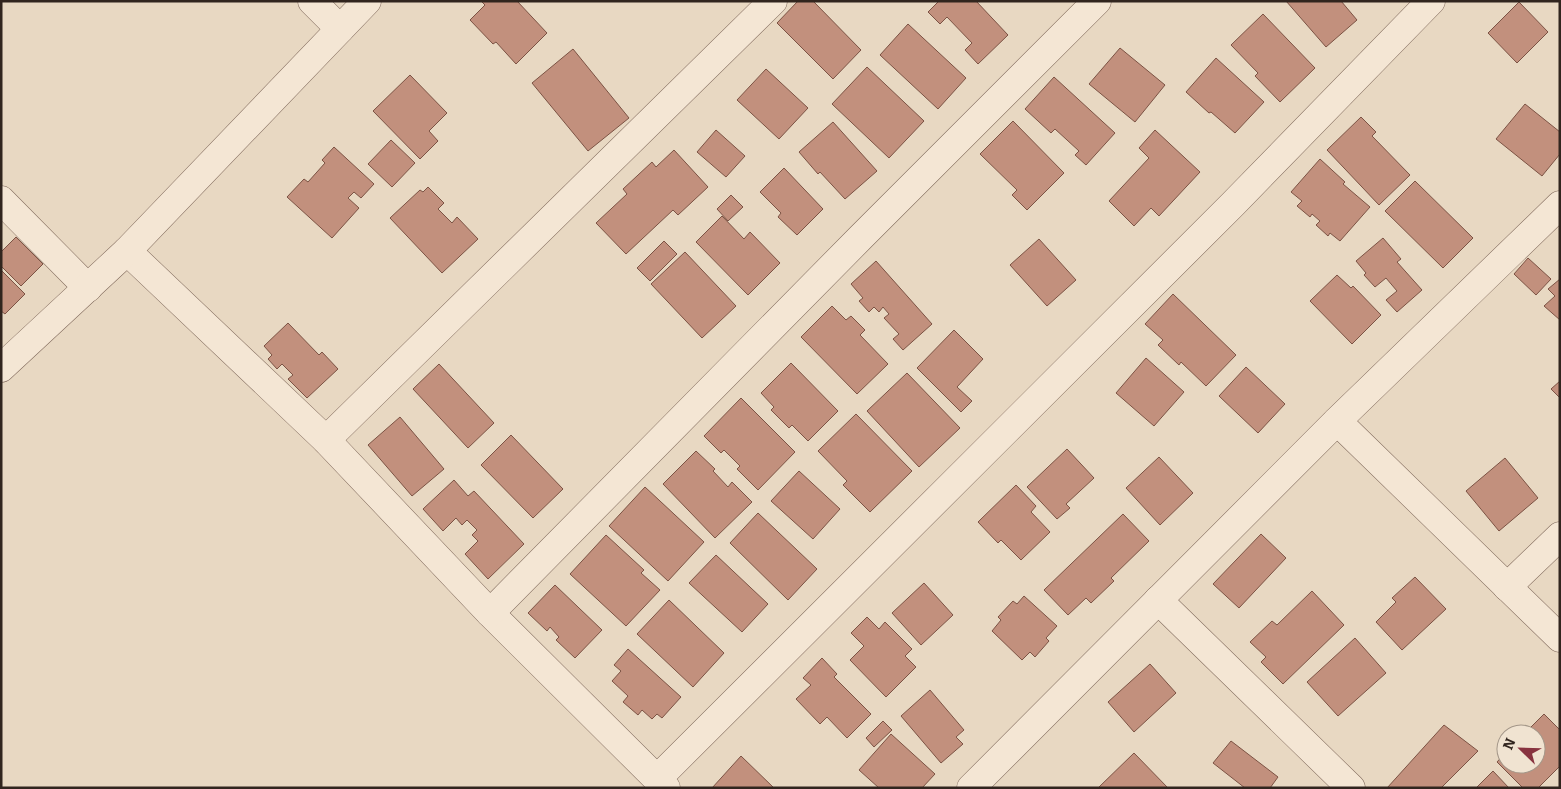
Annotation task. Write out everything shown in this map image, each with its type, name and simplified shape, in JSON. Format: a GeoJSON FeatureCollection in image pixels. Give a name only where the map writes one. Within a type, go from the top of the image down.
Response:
{"type":"FeatureCollection","features":[{"type":"Feature","properties":{"kind":"street"},"geometry":{"type":"LineString","coordinates":[[312,1],[340,29]]}},
{"type":"Feature","properties":{"kind":"street"},"geometry":{"type":"LineString","coordinates":[[1,368],[127,251],[367,1]]}},
{"type":"Feature","properties":{"kind":"street"},"geometry":{"type":"LineString","coordinates":[[326,440],[774,1]]}},
{"type":"Feature","properties":{"kind":"street"},"geometry":{"type":"LineString","coordinates":[[490,612],[1097,1]]}},
{"type":"Feature","properties":{"kind":"street"},"geometry":{"type":"LineString","coordinates":[[127,251],[326,440],[490,612],[661,783],[1431,1]]}},
{"type":"Feature","properties":{"kind":"street"},"geometry":{"type":"LineString","coordinates":[[1,200],[88,288]]}},
{"type":"Feature","properties":{"kind":"street"},"geometry":{"type":"LineString","coordinates":[[986,783],[1158,600],[1337,421],[1560,205]]}},
{"type":"Feature","properties":{"kind":"street"},"geometry":{"type":"LineString","coordinates":[[1337,421],[1560,638]]}},
{"type":"Feature","properties":{"kind":"street"},"geometry":{"type":"LineString","coordinates":[[1507,587],[1560,536]]}},
{"type":"Feature","properties":{"kind":"street"},"geometry":{"type":"LineString","coordinates":[[1158,600],[1351,788]]}},
{"type":"Feature","properties":{"kind":"building"},"geometry":{"type":"Polygon","coordinates":[[[481,1],[517,1],[547,33],[516,64],[496,42],[493,44],[470,20],[485,5],[481,1]]]}},
{"type":"Feature","properties":{"kind":"building"},"geometry":{"type":"Polygon","coordinates":[[[798,1],[813,1],[861,50],[833,79],[777,23],[798,1]]]}},
{"type":"Feature","properties":{"kind":"building"},"geometry":{"type":"Polygon","coordinates":[[[939,1],[976,1],[1008,35],[978,64],[965,50],[972,43],[947,17],[940,24],[928,12],[939,1]]]}},
{"type":"Feature","properties":{"kind":"building"},"geometry":{"type":"Polygon","coordinates":[[[1286,1],[1341,1],[1357,20],[1326,47],[1286,1]]]}},
{"type":"Feature","properties":{"kind":"building"},"geometry":{"type":"Polygon","coordinates":[[[1519,2],[1548,32],[1517,63],[1488,33],[1519,2]]]}},
{"type":"Feature","properties":{"kind":"building"},"geometry":{"type":"Polygon","coordinates":[[[1263,14],[1315,68],[1280,102],[1255,76],[1258,73],[1231,45],[1263,14]]]}},
{"type":"Feature","properties":{"kind":"building"},"geometry":{"type":"Polygon","coordinates":[[[908,24],[966,78],[938,109],[880,55],[908,24]]]}},
{"type":"Feature","properties":{"kind":"building"},"geometry":{"type":"Polygon","coordinates":[[[1120,48],[1165,85],[1135,122],[1089,84],[1120,48]]]}},
{"type":"Feature","properties":{"kind":"building"},"geometry":{"type":"Polygon","coordinates":[[[573,49],[629,118],[588,151],[532,83],[573,49]]]}},
{"type":"Feature","properties":{"kind":"building"},"geometry":{"type":"Polygon","coordinates":[[[1216,58],[1264,102],[1235,133],[1186,92],[1216,58]]]}},
{"type":"Feature","properties":{"kind":"building"},"geometry":{"type":"Polygon","coordinates":[[[867,67],[924,121],[889,158],[832,104],[867,67]]]}},
{"type":"Feature","properties":{"kind":"building"},"geometry":{"type":"Polygon","coordinates":[[[766,69],[808,108],[779,139],[737,100],[766,69]]]}},
{"type":"Feature","properties":{"kind":"building"},"geometry":{"type":"Polygon","coordinates":[[[410,75],[447,113],[429,131],[438,141],[420,159],[373,111],[410,75]]]}},
{"type":"Feature","properties":{"kind":"building"},"geometry":{"type":"Polygon","coordinates":[[[1054,77],[1115,133],[1086,165],[1075,155],[1079,151],[1055,129],[1051,133],[1025,109],[1054,77]]]}},
{"type":"Feature","properties":{"kind":"building"},"geometry":{"type":"Polygon","coordinates":[[[1525,104],[1560,132],[1560,154],[1542,176],[1496,139],[1525,104]]]}},
{"type":"Feature","properties":{"kind":"building"},"geometry":{"type":"Polygon","coordinates":[[[1361,117],[1376,132],[1372,136],[1410,175],[1379,205],[1327,150],[1361,117]]]}},
{"type":"Feature","properties":{"kind":"building"},"geometry":{"type":"Polygon","coordinates":[[[1013,121],[1064,173],[1027,210],[1012,195],[1017,190],[980,154],[1013,121]]]}},
{"type":"Feature","properties":{"kind":"building"},"geometry":{"type":"Polygon","coordinates":[[[833,122],[877,171],[845,199],[820,172],[818,174],[799,152],[833,122]]]}},
{"type":"Feature","properties":{"kind":"building"},"geometry":{"type":"Polygon","coordinates":[[[716,130],[745,156],[726,177],[697,152],[716,130]]]}},
{"type":"Feature","properties":{"kind":"building"},"geometry":{"type":"Polygon","coordinates":[[[1155,130],[1200,172],[1159,216],[1151,208],[1134,226],[1109,201],[1149,158],[1139,148],[1155,130]]]}},
{"type":"Feature","properties":{"kind":"building"},"geometry":{"type":"Polygon","coordinates":[[[391,140],[415,163],[392,187],[368,164],[391,140]]]}},
{"type":"Feature","properties":{"kind":"building"},"geometry":{"type":"Polygon","coordinates":[[[334,147],[374,184],[361,198],[354,192],[348,198],[359,208],[332,238],[287,197],[304,179],[308,182],[325,163],[322,160],[334,147]]]}},
{"type":"Feature","properties":{"kind":"building"},"geometry":{"type":"Polygon","coordinates":[[[674,150],[708,187],[678,215],[673,210],[626,254],[596,223],[627,194],[623,189],[652,162],[656,167],[674,150]]]}},
{"type":"Feature","properties":{"kind":"building"},"geometry":{"type":"Polygon","coordinates":[[[1320,159],[1345,182],[1343,184],[1370,207],[1340,241],[1330,233],[1328,236],[1316,225],[1320,221],[1312,214],[1310,217],[1297,206],[1302,201],[1291,192],[1320,159]]]}},
{"type":"Feature","properties":{"kind":"building"},"geometry":{"type":"Polygon","coordinates":[[[784,168],[823,209],[797,235],[778,217],[781,213],[760,192],[784,168]]]}},
{"type":"Feature","properties":{"kind":"building"},"geometry":{"type":"Polygon","coordinates":[[[1415,181],[1473,238],[1443,268],[1385,211],[1415,181]]]}},
{"type":"Feature","properties":{"kind":"building"},"geometry":{"type":"Polygon","coordinates":[[[428,187],[444,203],[438,209],[452,223],[457,217],[478,239],[442,273],[390,218],[420,190],[423,192],[428,187]]]}},
{"type":"Feature","properties":{"kind":"building"},"geometry":{"type":"Polygon","coordinates":[[[731,195],[743,207],[728,221],[717,209],[731,195]]]}},
{"type":"Feature","properties":{"kind":"building"},"geometry":{"type":"Polygon","coordinates":[[[722,216],[744,239],[750,232],[780,263],[748,295],[696,242],[722,216]]]}},
{"type":"Feature","properties":{"kind":"building"},"geometry":{"type":"Polygon","coordinates":[[[16,237],[43,264],[21,286],[1,266],[1,252],[16,237]]]}},
{"type":"Feature","properties":{"kind":"building"},"geometry":{"type":"Polygon","coordinates":[[[1383,238],[1401,259],[1397,262],[1422,290],[1397,312],[1386,300],[1397,291],[1386,278],[1375,287],[1364,275],[1366,273],[1356,261],[1383,238]]]}},
{"type":"Feature","properties":{"kind":"building"},"geometry":{"type":"Polygon","coordinates":[[[1039,239],[1076,280],[1047,306],[1010,265],[1039,239]]]}},
{"type":"Feature","properties":{"kind":"building"},"geometry":{"type":"Polygon","coordinates":[[[664,241],[677,254],[650,281],[637,268],[664,241]]]}},
{"type":"Feature","properties":{"kind":"building"},"geometry":{"type":"Polygon","coordinates":[[[685,252],[736,306],[702,338],[651,284],[685,252]]]}},
{"type":"Feature","properties":{"kind":"building"},"geometry":{"type":"Polygon","coordinates":[[[1528,258],[1551,279],[1536,295],[1514,274],[1528,258]]]}},
{"type":"Feature","properties":{"kind":"building"},"geometry":{"type":"Polygon","coordinates":[[[876,261],[932,324],[903,350],[893,339],[899,334],[884,318],[889,314],[883,307],[879,312],[874,307],[869,312],[859,301],[863,298],[851,284],[876,261]]]}},
{"type":"Feature","properties":{"kind":"building"},"geometry":{"type":"Polygon","coordinates":[[[1,270],[25,294],[5,314],[1,311],[1,270]]]}},
{"type":"Feature","properties":{"kind":"building"},"geometry":{"type":"Polygon","coordinates":[[[1337,275],[1351,288],[1353,286],[1381,315],[1352,344],[1310,301],[1337,275]]]}},
{"type":"Feature","properties":{"kind":"building"},"geometry":{"type":"Polygon","coordinates":[[[1560,279],[1560,320],[1544,306],[1555,296],[1548,289],[1560,279]]]}},
{"type":"Feature","properties":{"kind":"building"},"geometry":{"type":"Polygon","coordinates":[[[1173,294],[1236,355],[1206,386],[1181,362],[1179,365],[1158,345],[1163,340],[1145,324],[1173,294]]]}},
{"type":"Feature","properties":{"kind":"building"},"geometry":{"type":"Polygon","coordinates":[[[832,306],[846,320],[851,316],[865,330],[860,335],[888,364],[857,394],[801,337],[832,306]]]}},
{"type":"Feature","properties":{"kind":"building"},"geometry":{"type":"Polygon","coordinates":[[[288,323],[319,355],[322,352],[338,369],[307,398],[288,379],[293,375],[282,364],[277,369],[268,359],[272,355],[264,346],[288,323]]]}},
{"type":"Feature","properties":{"kind":"building"},"geometry":{"type":"Polygon","coordinates":[[[954,330],[983,359],[957,387],[972,401],[961,412],[917,368],[954,330]]]}},
{"type":"Feature","properties":{"kind":"building"},"geometry":{"type":"Polygon","coordinates":[[[1146,358],[1184,392],[1154,426],[1116,393],[1146,358]]]}},
{"type":"Feature","properties":{"kind":"building"},"geometry":{"type":"Polygon","coordinates":[[[791,363],[838,411],[808,441],[792,425],[789,428],[771,410],[774,407],[761,393],[791,363]]]}},
{"type":"Feature","properties":{"kind":"building"},"geometry":{"type":"Polygon","coordinates":[[[439,364],[494,423],[468,448],[413,389],[439,364]]]}},
{"type":"Feature","properties":{"kind":"building"},"geometry":{"type":"Polygon","coordinates":[[[1246,367],[1285,404],[1258,433],[1219,396],[1246,367]]]}},
{"type":"Feature","properties":{"kind":"building"},"geometry":{"type":"Polygon","coordinates":[[[907,373],[960,428],[919,467],[867,411],[907,373]]]}},
{"type":"Feature","properties":{"kind":"building"},"geometry":{"type":"Polygon","coordinates":[[[1560,381],[1560,398],[1551,389],[1560,381]]]}},
{"type":"Feature","properties":{"kind":"building"},"geometry":{"type":"Polygon","coordinates":[[[741,398],[795,452],[758,490],[737,469],[740,466],[724,450],[721,453],[704,436],[741,398]]]}},
{"type":"Feature","properties":{"kind":"building"},"geometry":{"type":"Polygon","coordinates":[[[856,414],[912,471],[870,512],[843,485],[847,481],[818,451],[856,414]]]}},
{"type":"Feature","properties":{"kind":"building"},"geometry":{"type":"Polygon","coordinates":[[[400,417],[444,469],[412,496],[368,445],[400,417]]]}},
{"type":"Feature","properties":{"kind":"building"},"geometry":{"type":"Polygon","coordinates":[[[511,435],[563,489],[533,518],[481,465],[511,435]]]}},
{"type":"Feature","properties":{"kind":"building"},"geometry":{"type":"Polygon","coordinates":[[[1067,449],[1094,478],[1066,504],[1070,508],[1057,519],[1027,487],[1067,449]]]}},
{"type":"Feature","properties":{"kind":"building"},"geometry":{"type":"Polygon","coordinates":[[[696,451],[715,469],[713,471],[728,487],[732,482],[752,502],[715,538],[663,484],[696,451]]]}},
{"type":"Feature","properties":{"kind":"building"},"geometry":{"type":"Polygon","coordinates":[[[1159,457],[1193,493],[1160,525],[1126,488],[1159,457]]]}},
{"type":"Feature","properties":{"kind":"building"},"geometry":{"type":"Polygon","coordinates":[[[1505,458],[1538,498],[1499,531],[1466,491],[1505,458]]]}},
{"type":"Feature","properties":{"kind":"building"},"geometry":{"type":"Polygon","coordinates":[[[799,471],[840,509],[813,539],[771,501],[799,471]]]}},
{"type":"Feature","properties":{"kind":"building"},"geometry":{"type":"Polygon","coordinates":[[[454,480],[468,496],[474,491],[524,544],[488,579],[465,554],[478,541],[472,535],[477,530],[467,520],[462,525],[456,518],[443,531],[423,509],[454,480]]]}},
{"type":"Feature","properties":{"kind":"building"},"geometry":{"type":"Polygon","coordinates":[[[1016,485],[1036,506],[1031,512],[1050,532],[1021,560],[1001,540],[998,543],[978,522],[1016,485]]]}},
{"type":"Feature","properties":{"kind":"building"},"geometry":{"type":"Polygon","coordinates":[[[645,487],[704,542],[668,581],[609,526],[645,487]]]}},
{"type":"Feature","properties":{"kind":"building"},"geometry":{"type":"Polygon","coordinates":[[[758,513],[817,569],[788,600],[730,543],[758,513]]]}},
{"type":"Feature","properties":{"kind":"building"},"geometry":{"type":"Polygon","coordinates":[[[1123,514],[1149,541],[1111,578],[1114,581],[1091,603],[1086,598],[1068,615],[1044,590],[1123,514]]]}},
{"type":"Feature","properties":{"kind":"building"},"geometry":{"type":"Polygon","coordinates":[[[1261,534],[1286,558],[1239,608],[1213,584],[1261,534]]]}},
{"type":"Feature","properties":{"kind":"building"},"geometry":{"type":"Polygon","coordinates":[[[606,535],[644,570],[641,573],[660,590],[626,626],[570,574],[606,535]]]}},
{"type":"Feature","properties":{"kind":"building"},"geometry":{"type":"Polygon","coordinates":[[[716,555],[768,604],[742,632],[689,583],[716,555]]]}},
{"type":"Feature","properties":{"kind":"building"},"geometry":{"type":"Polygon","coordinates":[[[1415,577],[1446,609],[1402,650],[1376,622],[1396,602],[1392,598],[1415,577]]]}},
{"type":"Feature","properties":{"kind":"building"},"geometry":{"type":"Polygon","coordinates":[[[924,583],[953,615],[921,645],[892,613],[924,583]]]}},
{"type":"Feature","properties":{"kind":"building"},"geometry":{"type":"Polygon","coordinates":[[[555,585],[602,630],[575,658],[556,640],[559,637],[550,627],[547,631],[528,613],[555,585]]]}},
{"type":"Feature","properties":{"kind":"building"},"geometry":{"type":"Polygon","coordinates":[[[1312,591],[1344,625],[1283,684],[1261,662],[1266,657],[1250,642],[1272,621],[1277,625],[1312,591]]]}},
{"type":"Feature","properties":{"kind":"building"},"geometry":{"type":"Polygon","coordinates":[[[1024,596],[1057,626],[1046,638],[1049,641],[1035,657],[1030,652],[1022,660],[992,631],[1001,620],[998,617],[1013,601],[1017,604],[1024,596]]]}},
{"type":"Feature","properties":{"kind":"building"},"geometry":{"type":"Polygon","coordinates":[[[669,600],[724,653],[693,687],[637,634],[669,600]]]}},
{"type":"Feature","properties":{"kind":"building"},"geometry":{"type":"Polygon","coordinates":[[[867,617],[879,629],[885,622],[912,649],[905,656],[916,667],[886,697],[850,660],[864,646],[851,633],[867,617]]]}},
{"type":"Feature","properties":{"kind":"building"},"geometry":{"type":"Polygon","coordinates":[[[1355,638],[1386,673],[1338,716],[1307,682],[1355,638]]]}},
{"type":"Feature","properties":{"kind":"building"},"geometry":{"type":"Polygon","coordinates":[[[628,649],[681,697],[662,718],[657,714],[652,719],[642,710],[638,715],[623,702],[628,696],[612,681],[621,671],[614,665],[628,649]]]}},
{"type":"Feature","properties":{"kind":"building"},"geometry":{"type":"Polygon","coordinates":[[[822,658],[837,674],[834,677],[871,714],[847,738],[827,717],[820,724],[796,699],[811,685],[803,678],[822,658]]]}},
{"type":"Feature","properties":{"kind":"building"},"geometry":{"type":"Polygon","coordinates":[[[1150,664],[1176,693],[1134,732],[1108,702],[1150,664]]]}},
{"type":"Feature","properties":{"kind":"building"},"geometry":{"type":"Polygon","coordinates":[[[930,690],[964,730],[956,737],[963,744],[941,763],[901,716],[930,690]]]}},
{"type":"Feature","properties":{"kind":"building"},"geometry":{"type":"Polygon","coordinates":[[[1544,714],[1560,730],[1560,766],[1538,788],[1523,788],[1509,774],[1546,774],[1546,724],[1534,724],[1544,714]]]}},
{"type":"Feature","properties":{"kind":"building"},"geometry":{"type":"Polygon","coordinates":[[[883,721],[892,730],[874,747],[866,738],[883,721]]]}},
{"type":"Feature","properties":{"kind":"building"},"geometry":{"type":"Polygon","coordinates":[[[1444,725],[1478,751],[1441,788],[1387,788],[1444,725]]]}},
{"type":"Feature","properties":{"kind":"building"},"geometry":{"type":"Polygon","coordinates":[[[891,734],[935,774],[922,788],[879,788],[859,770],[891,734]]]}},
{"type":"Feature","properties":{"kind":"building"},"geometry":{"type":"Polygon","coordinates":[[[1231,741],[1278,777],[1270,788],[1245,788],[1213,763],[1231,741]]]}},
{"type":"Feature","properties":{"kind":"building"},"geometry":{"type":"Polygon","coordinates":[[[1134,753],[1168,788],[1098,788],[1134,753]]]}},
{"type":"Feature","properties":{"kind":"building"},"geometry":{"type":"Polygon","coordinates":[[[741,756],[774,788],[712,788],[741,756]]]}},
{"type":"Feature","properties":{"kind":"building"},"geometry":{"type":"Polygon","coordinates":[[[1493,771],[1509,788],[1476,788],[1493,771]]]}}]}
